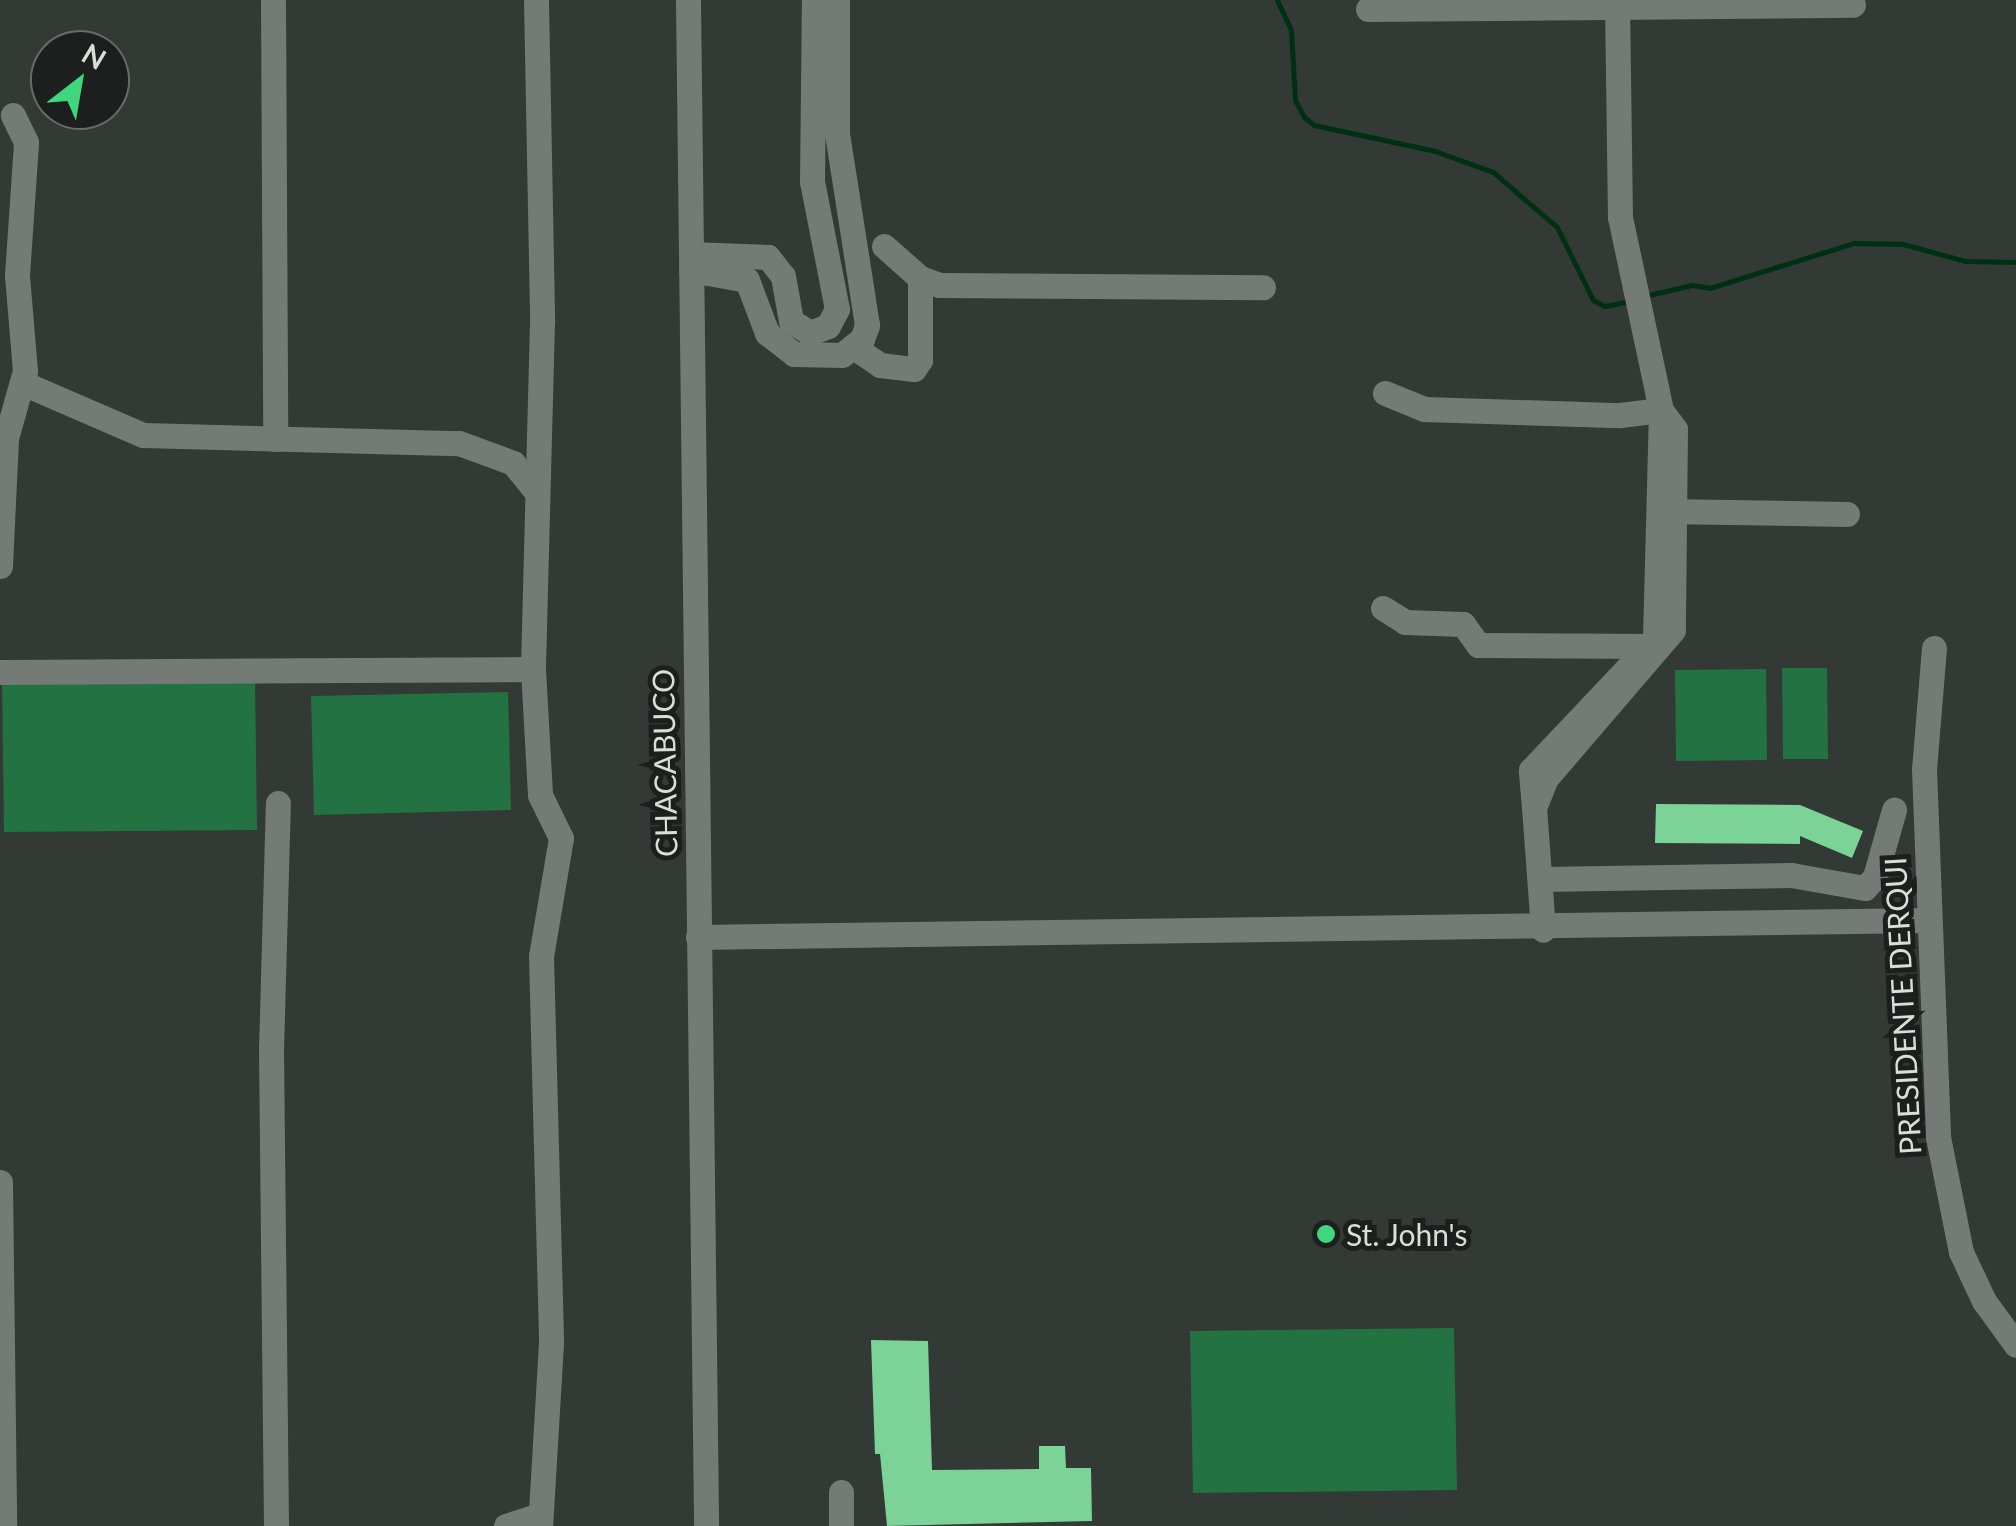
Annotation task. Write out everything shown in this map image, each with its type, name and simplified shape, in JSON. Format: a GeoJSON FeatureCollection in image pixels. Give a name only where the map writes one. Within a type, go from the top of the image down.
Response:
{"type":"FeatureCollection","features":[{"type":"Feature","properties":{"kind":"street"},"geometry":{"type":"LineString","coordinates":[[272,0],[274,439]]}},
{"type":"Feature","properties":{"kind":"street"},"geometry":{"type":"LineString","coordinates":[[506,1526],[540,1521],[552,1343],[541,956],[561,838],[540,795],[533,669],[542,322],[536,0]]}},
{"type":"Feature","properties":{"kind":"street","name":"CHACABUCO"},"geometry":{"type":"LineString","coordinates":[[688,0],[706,1526]]}},
{"type":"Feature","properties":{"kind":"street"},"geometry":{"type":"LineString","coordinates":[[691,262],[768,257],[784,276],[790,321],[810,333],[828,326],[837,309],[812,187],[814,0]]}},
{"type":"Feature","properties":{"kind":"street"},"geometry":{"type":"LineString","coordinates":[[691,262],[747,280],[767,333],[794,354],[842,354],[855,348],[867,325],[844,182],[837,0]]}},
{"type":"Feature","properties":{"kind":"street"},"geometry":{"type":"LineString","coordinates":[[1543,930],[1531,770],[1656,646],[1675,429],[1661,410],[1649,332],[1626,246],[1617,2]]}},
{"type":"Feature","properties":{"kind":"street"},"geometry":{"type":"LineString","coordinates":[[1368,9],[1617,2],[1854,5]]}},
{"type":"Feature","properties":{"kind":"street"},"geometry":{"type":"LineString","coordinates":[[0,566],[6,438],[25,384],[17,257],[26,142],[13,114]]}},
{"type":"Feature","properties":{"kind":"street"},"geometry":{"type":"LineString","coordinates":[[812,160],[844,182],[884,246],[920,278],[976,288],[1263,287]]}},
{"type":"Feature","properties":{"kind":"street"},"geometry":{"type":"LineString","coordinates":[[812,187],[844,182]]}},
{"type":"Feature","properties":{"kind":"street"},"geometry":{"type":"LineString","coordinates":[[832,273],[884,246]]}},
{"type":"Feature","properties":{"kind":"street"},"geometry":{"type":"LineString","coordinates":[[855,348],[880,366],[914,369],[920,360],[920,278]]}},
{"type":"Feature","properties":{"kind":"street"},"geometry":{"type":"LineString","coordinates":[[25,384],[143,435],[459,443],[512,463],[536,490]]}},
{"type":"Feature","properties":{"kind":"street"},"geometry":{"type":"LineString","coordinates":[[1385,393],[1424,410],[1620,415],[1661,410]]}},
{"type":"Feature","properties":{"kind":"street"},"geometry":{"type":"LineString","coordinates":[[1666,511],[1847,514]]}},
{"type":"Feature","properties":{"kind":"street"},"geometry":{"type":"LineString","coordinates":[[1384,608],[1405,622],[1463,624],[1478,645],[1656,646]]}},
{"type":"Feature","properties":{"kind":"street","name":"PRESIDENTE DERQUI"},"geometry":{"type":"LineString","coordinates":[[1934,648],[1924,769],[1928,920],[1947,1200],[1969,1268],[2016,1345]]}},
{"type":"Feature","properties":{"kind":"street"},"geometry":{"type":"LineString","coordinates":[[0,672],[533,669]]}},
{"type":"Feature","properties":{"kind":"street"},"geometry":{"type":"LineString","coordinates":[[276,1526],[271,1031],[278,804]]}},
{"type":"Feature","properties":{"kind":"street"},"geometry":{"type":"LineString","coordinates":[[1540,879],[1791,875],[1865,888],[1875,877],[1894,810]]}},
{"type":"Feature","properties":{"kind":"street"},"geometry":{"type":"LineString","coordinates":[[698,937],[1543,930],[1928,920]]}},
{"type":"Feature","properties":{"kind":"street"},"geometry":{"type":"LineString","coordinates":[[0,1182],[4,1526]]}},
{"type":"Feature","properties":{"kind":"street"},"geometry":{"type":"LineString","coordinates":[[841,1526],[842,1492]]}},
{"type":"Feature","properties":{"kind":"green space"},"geometry":{"type":"Polygon","coordinates":[[[1782,668],[1827,668],[1828,759],[1783,759],[1782,668]]]}},
{"type":"Feature","properties":{"kind":"green space"},"geometry":{"type":"Polygon","coordinates":[[[1766,669],[1767,760],[1676,761],[1675,670],[1766,669]]]}},
{"type":"Feature","properties":{"kind":"green space"},"geometry":{"type":"Polygon","coordinates":[[[255,678],[257,830],[4,832],[2,680],[255,678]]]}},
{"type":"Feature","properties":{"kind":"green space"},"geometry":{"type":"Polygon","coordinates":[[[508,692],[511,810],[314,815],[311,696],[508,692]]]}},
{"type":"Feature","properties":{"kind":"green space"},"geometry":{"type":"Polygon","coordinates":[[[1454,1328],[1457,1490],[1193,1493],[1190,1331],[1454,1328]]]}},
{"type":"Feature","properties":{"kind":"building"},"geometry":{"type":"Polygon","coordinates":[[[1656,804],[1800,805],[1863,831],[1852,858],[1800,836],[1800,844],[1655,843],[1656,804]]]}},
{"type":"Feature","properties":{"kind":"building"},"geometry":{"type":"Polygon","coordinates":[[[871,1340],[928,1341],[932,1470],[1039,1469],[1039,1446],[1065,1446],[1066,1468],[1091,1468],[1092,1521],[887,1526],[880,1454],[875,1454],[871,1340]]]}},
{"type":"Feature","properties":{"kind":"waterway"},"geometry":{"type":"LineString","coordinates":[[1277,0],[1291,30],[1295,100],[1304,117],[1314,125],[1435,151],[1493,172],[1557,227],[1593,300],[1605,306],[1630,301]]}},
{"type":"Feature","properties":{"kind":"waterway"},"geometry":{"type":"LineString","coordinates":[[1645,296],[1692,285],[1710,288],[1854,243],[1903,244],[1965,261],[2016,262]]}},
{"type":"Feature","properties":{"kind":"place","name":"St. John's"},"geometry":{"type":"Point","coordinates":[1326,1234]}}]}
